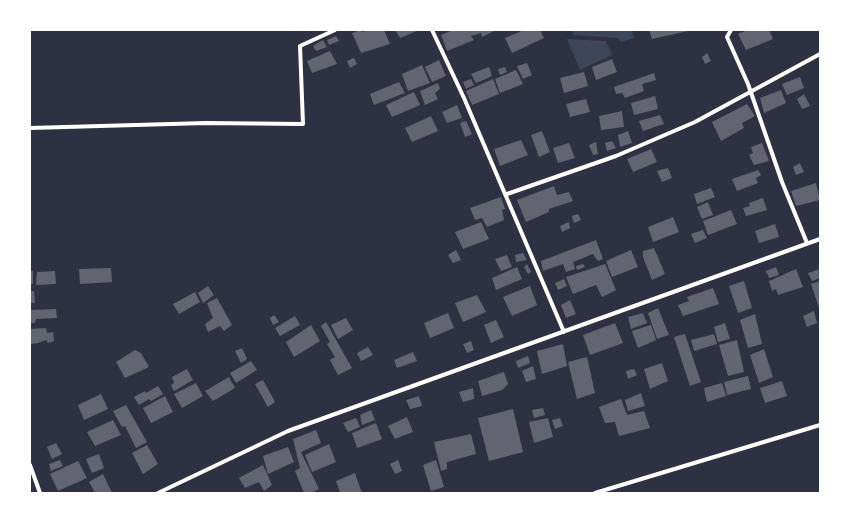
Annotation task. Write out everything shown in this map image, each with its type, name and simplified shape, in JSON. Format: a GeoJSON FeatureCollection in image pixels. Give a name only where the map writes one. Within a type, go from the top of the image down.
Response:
{"type":"FeatureCollection","features":[{"type":"Feature","properties":{"kind":"street"},"geometry":{"type":"LineString","coordinates":[[30,128],[206,123],[304,124],[300,46],[335,30]]}},
{"type":"Feature","properties":{"kind":"street"},"geometry":{"type":"LineString","coordinates":[[432,30],[507,194],[564,332]]}},
{"type":"Feature","properties":{"kind":"street"},"geometry":{"type":"LineString","coordinates":[[731,30],[727,37],[751,91],[782,182],[807,243]]}},
{"type":"Feature","properties":{"kind":"street"},"geometry":{"type":"LineString","coordinates":[[507,194],[616,156],[695,122],[820,54]]}},
{"type":"Feature","properties":{"kind":"street"},"geometry":{"type":"LineString","coordinates":[[158,493],[288,431],[820,239]]}},
{"type":"Feature","properties":{"kind":"street"},"geometry":{"type":"LineString","coordinates":[[595,493],[820,425]]}},
{"type":"Feature","properties":{"kind":"street"},"geometry":{"type":"LineString","coordinates":[[30,465],[40,493]]}},
{"type":"Feature","properties":{"kind":"shaded area"},"geometry":{"type":"Polygon","coordinates":[[[572,30],[632,30],[634,38],[621,42],[618,38],[574,35],[572,30]]]}},
{"type":"Feature","properties":{"kind":"shaded area"},"geometry":{"type":"Polygon","coordinates":[[[567,39],[606,41],[612,55],[580,70],[567,39]]]}},
{"type":"Feature","properties":{"kind":"building"},"geometry":{"type":"Polygon","coordinates":[[[361,30],[362,32],[368,30],[384,30],[390,44],[361,53],[352,33],[361,30]]]}},
{"type":"Feature","properties":{"kind":"building"},"geometry":{"type":"Polygon","coordinates":[[[395,30],[419,30],[400,38],[395,30]]]}},
{"type":"Feature","properties":{"kind":"building"},"geometry":{"type":"Polygon","coordinates":[[[453,30],[496,30],[482,37],[481,33],[471,36],[474,40],[447,51],[441,35],[453,30]]]}},
{"type":"Feature","properties":{"kind":"building"},"geometry":{"type":"Polygon","coordinates":[[[524,30],[540,30],[544,38],[512,53],[505,38],[524,30]]]}},
{"type":"Feature","properties":{"kind":"building"},"geometry":{"type":"Polygon","coordinates":[[[649,30],[688,30],[688,31],[652,39],[649,30]]]}},
{"type":"Feature","properties":{"kind":"building"},"geometry":{"type":"Polygon","coordinates":[[[748,30],[769,30],[773,39],[746,50],[738,34],[748,30]]]}},
{"type":"Feature","properties":{"kind":"building"},"geometry":{"type":"Polygon","coordinates":[[[336,36],[339,41],[329,45],[327,40],[336,36]]]}},
{"type":"Feature","properties":{"kind":"building"},"geometry":{"type":"Polygon","coordinates":[[[323,40],[327,47],[316,51],[313,46],[323,40]]]}},
{"type":"Feature","properties":{"kind":"building"},"geometry":{"type":"Polygon","coordinates":[[[330,51],[337,64],[312,73],[307,61],[330,51]]]}},
{"type":"Feature","properties":{"kind":"building"},"geometry":{"type":"Polygon","coordinates":[[[707,53],[711,61],[705,64],[702,57],[707,53]]]}},
{"type":"Feature","properties":{"kind":"building"},"geometry":{"type":"Polygon","coordinates":[[[354,58],[357,64],[350,68],[347,61],[354,58]]]}},
{"type":"Feature","properties":{"kind":"building"},"geometry":{"type":"Polygon","coordinates":[[[612,59],[617,72],[596,80],[592,67],[612,59]]]}},
{"type":"Feature","properties":{"kind":"building"},"geometry":{"type":"Polygon","coordinates":[[[439,60],[446,76],[432,82],[425,67],[439,60]]]}},
{"type":"Feature","properties":{"kind":"building"},"geometry":{"type":"Polygon","coordinates":[[[527,63],[532,75],[523,79],[517,66],[527,63]]]}},
{"type":"Feature","properties":{"kind":"building"},"geometry":{"type":"Polygon","coordinates":[[[422,65],[430,83],[408,91],[402,74],[422,65]]]}},
{"type":"Feature","properties":{"kind":"building"},"geometry":{"type":"Polygon","coordinates":[[[489,67],[492,76],[476,83],[471,74],[489,67]]]}},
{"type":"Feature","properties":{"kind":"building"},"geometry":{"type":"Polygon","coordinates":[[[505,67],[507,72],[500,75],[498,69],[505,67]]]}},
{"type":"Feature","properties":{"kind":"building"},"geometry":{"type":"Polygon","coordinates":[[[516,70],[523,84],[500,93],[495,79],[516,70]]]}},
{"type":"Feature","properties":{"kind":"building"},"geometry":{"type":"Polygon","coordinates":[[[584,72],[588,86],[564,93],[560,78],[584,72]]]}},
{"type":"Feature","properties":{"kind":"building"},"geometry":{"type":"Polygon","coordinates":[[[654,73],[656,80],[642,84],[644,91],[625,98],[622,93],[616,94],[614,87],[654,73]]]}},
{"type":"Feature","properties":{"kind":"building"},"geometry":{"type":"Polygon","coordinates":[[[800,77],[804,88],[787,95],[782,84],[800,77]]]}},
{"type":"Feature","properties":{"kind":"building"},"geometry":{"type":"Polygon","coordinates":[[[471,79],[474,85],[466,89],[463,82],[471,79]]]}},
{"type":"Feature","properties":{"kind":"building"},"geometry":{"type":"Polygon","coordinates":[[[493,79],[499,94],[472,105],[466,91],[493,79]]]}},
{"type":"Feature","properties":{"kind":"building"},"geometry":{"type":"Polygon","coordinates":[[[399,82],[405,93],[374,105],[370,94],[399,82]]]}},
{"type":"Feature","properties":{"kind":"building"},"geometry":{"type":"Polygon","coordinates":[[[438,83],[440,89],[435,93],[438,99],[425,105],[420,91],[438,83]]]}},
{"type":"Feature","properties":{"kind":"building"},"geometry":{"type":"Polygon","coordinates":[[[781,90],[786,103],[764,113],[760,98],[781,90]]]}},
{"type":"Feature","properties":{"kind":"building"},"geometry":{"type":"Polygon","coordinates":[[[414,92],[420,105],[392,117],[386,105],[414,92]]]}},
{"type":"Feature","properties":{"kind":"building"},"geometry":{"type":"Polygon","coordinates":[[[804,94],[810,106],[802,109],[797,99],[804,94]]]}},
{"type":"Feature","properties":{"kind":"building"},"geometry":{"type":"Polygon","coordinates":[[[655,96],[658,109],[634,115],[631,103],[655,96]]]}},
{"type":"Feature","properties":{"kind":"building"},"geometry":{"type":"Polygon","coordinates":[[[586,99],[590,112],[570,117],[566,104],[586,99]]]}},
{"type":"Feature","properties":{"kind":"building"},"geometry":{"type":"Polygon","coordinates":[[[747,104],[755,116],[742,123],[744,128],[721,141],[712,122],[747,104]]]}},
{"type":"Feature","properties":{"kind":"building"},"geometry":{"type":"Polygon","coordinates":[[[457,105],[462,118],[447,123],[442,112],[457,105]]]}},
{"type":"Feature","properties":{"kind":"building"},"geometry":{"type":"Polygon","coordinates":[[[622,111],[624,127],[601,130],[599,116],[622,111]]]}},
{"type":"Feature","properties":{"kind":"building"},"geometry":{"type":"Polygon","coordinates":[[[660,115],[664,124],[643,131],[639,121],[660,115]]]}},
{"type":"Feature","properties":{"kind":"building"},"geometry":{"type":"Polygon","coordinates":[[[431,116],[438,131],[412,142],[405,128],[431,116]]]}},
{"type":"Feature","properties":{"kind":"building"},"geometry":{"type":"Polygon","coordinates":[[[466,121],[472,134],[465,137],[460,123],[466,121]]]}},
{"type":"Feature","properties":{"kind":"building"},"geometry":{"type":"Polygon","coordinates":[[[542,131],[550,152],[539,157],[531,135],[542,131]]]}},
{"type":"Feature","properties":{"kind":"building"},"geometry":{"type":"Polygon","coordinates":[[[628,131],[632,143],[620,147],[618,135],[628,131]]]}},
{"type":"Feature","properties":{"kind":"building"},"geometry":{"type":"Polygon","coordinates":[[[521,140],[528,155],[500,166],[494,149],[521,140]]]}},
{"type":"Feature","properties":{"kind":"building"},"geometry":{"type":"Polygon","coordinates":[[[612,141],[616,148],[607,151],[605,143],[612,141]]]}},
{"type":"Feature","properties":{"kind":"building"},"geometry":{"type":"Polygon","coordinates":[[[596,142],[598,154],[593,155],[589,145],[596,142]]]}},
{"type":"Feature","properties":{"kind":"building"},"geometry":{"type":"Polygon","coordinates":[[[569,143],[575,158],[558,163],[553,148],[569,143]]]}},
{"type":"Feature","properties":{"kind":"building"},"geometry":{"type":"Polygon","coordinates":[[[762,143],[769,161],[754,165],[749,155],[753,153],[751,147],[762,143]]]}},
{"type":"Feature","properties":{"kind":"building"},"geometry":{"type":"Polygon","coordinates":[[[651,149],[657,162],[633,172],[627,159],[651,149]]]}},
{"type":"Feature","properties":{"kind":"building"},"geometry":{"type":"Polygon","coordinates":[[[800,163],[804,172],[796,175],[793,167],[800,163]]]}},
{"type":"Feature","properties":{"kind":"building"},"geometry":{"type":"Polygon","coordinates":[[[668,168],[672,178],[662,182],[657,171],[668,168]]]}},
{"type":"Feature","properties":{"kind":"building"},"geometry":{"type":"Polygon","coordinates":[[[758,170],[761,175],[756,178],[758,183],[737,191],[732,179],[758,170]]]}},
{"type":"Feature","properties":{"kind":"building"},"geometry":{"type":"Polygon","coordinates":[[[816,183],[820,200],[796,206],[791,191],[816,183]]]}},
{"type":"Feature","properties":{"kind":"building"},"geometry":{"type":"Polygon","coordinates":[[[554,186],[557,195],[569,192],[573,201],[549,209],[549,212],[526,222],[517,200],[554,186]]]}},
{"type":"Feature","properties":{"kind":"building"},"geometry":{"type":"Polygon","coordinates":[[[711,188],[715,197],[697,204],[694,194],[711,188]]]}},
{"type":"Feature","properties":{"kind":"building"},"geometry":{"type":"Polygon","coordinates":[[[501,197],[505,209],[502,210],[504,220],[487,227],[482,218],[475,220],[470,208],[501,197]]]}},
{"type":"Feature","properties":{"kind":"building"},"geometry":{"type":"Polygon","coordinates":[[[763,198],[767,210],[746,216],[743,208],[750,206],[749,203],[763,198]]]}},
{"type":"Feature","properties":{"kind":"building"},"geometry":{"type":"Polygon","coordinates":[[[708,202],[713,215],[702,219],[697,207],[708,202]]]}},
{"type":"Feature","properties":{"kind":"building"},"geometry":{"type":"Polygon","coordinates":[[[731,210],[737,224],[708,235],[703,221],[731,210]]]}},
{"type":"Feature","properties":{"kind":"building"},"geometry":{"type":"Polygon","coordinates":[[[578,214],[581,220],[574,223],[572,216],[578,214]]]}},
{"type":"Feature","properties":{"kind":"building"},"geometry":{"type":"Polygon","coordinates":[[[673,217],[679,232],[653,242],[648,227],[673,217]]]}},
{"type":"Feature","properties":{"kind":"building"},"geometry":{"type":"Polygon","coordinates":[[[481,222],[489,239],[463,249],[455,232],[481,222]]]}},
{"type":"Feature","properties":{"kind":"building"},"geometry":{"type":"Polygon","coordinates":[[[569,222],[570,228],[562,232],[560,226],[569,222]]]}},
{"type":"Feature","properties":{"kind":"building"},"geometry":{"type":"Polygon","coordinates":[[[775,224],[779,237],[759,243],[755,231],[775,224]]]}},
{"type":"Feature","properties":{"kind":"building"},"geometry":{"type":"Polygon","coordinates":[[[703,230],[707,238],[695,243],[691,234],[703,230]]]}},
{"type":"Feature","properties":{"kind":"building"},"geometry":{"type":"Polygon","coordinates":[[[596,240],[603,259],[598,261],[593,254],[573,262],[575,269],[566,272],[563,264],[543,271],[541,261],[596,240]]]}},
{"type":"Feature","properties":{"kind":"building"},"geometry":{"type":"Polygon","coordinates":[[[654,248],[665,274],[652,280],[643,257],[643,251],[654,248]]]}},
{"type":"Feature","properties":{"kind":"building"},"geometry":{"type":"Polygon","coordinates":[[[456,250],[461,260],[453,263],[448,255],[456,250]]]}},
{"type":"Feature","properties":{"kind":"building"},"geometry":{"type":"Polygon","coordinates":[[[631,250],[638,267],[612,277],[606,261],[631,250]]]}},
{"type":"Feature","properties":{"kind":"building"},"geometry":{"type":"Polygon","coordinates":[[[523,253],[527,260],[516,262],[515,255],[523,253]]]}},
{"type":"Feature","properties":{"kind":"building"},"geometry":{"type":"Polygon","coordinates":[[[507,255],[512,267],[501,271],[495,259],[507,255]]]}},
{"type":"Feature","properties":{"kind":"building"},"geometry":{"type":"Polygon","coordinates":[[[527,264],[531,272],[528,274],[524,267],[527,264]]]}},
{"type":"Feature","properties":{"kind":"building"},"geometry":{"type":"Polygon","coordinates":[[[583,264],[585,267],[577,270],[576,266],[583,264]]]}},
{"type":"Feature","properties":{"kind":"building"},"geometry":{"type":"Polygon","coordinates":[[[605,264],[616,290],[602,297],[596,285],[573,294],[566,277],[605,264]]]}},
{"type":"Feature","properties":{"kind":"building"},"geometry":{"type":"Polygon","coordinates":[[[517,267],[522,279],[496,290],[492,278],[517,267]]]}},
{"type":"Feature","properties":{"kind":"building"},"geometry":{"type":"Polygon","coordinates":[[[776,267],[779,275],[769,278],[766,271],[776,267]]]}},
{"type":"Feature","properties":{"kind":"building"},"geometry":{"type":"Polygon","coordinates":[[[111,268],[112,282],[80,284],[79,269],[111,268]]]}},
{"type":"Feature","properties":{"kind":"building"},"geometry":{"type":"Polygon","coordinates":[[[796,269],[803,287],[778,295],[776,289],[772,291],[769,281],[796,269]]]}},
{"type":"Feature","properties":{"kind":"building"},"geometry":{"type":"Polygon","coordinates":[[[820,269],[820,278],[812,281],[808,273],[820,269]]]}},
{"type":"Feature","properties":{"kind":"building"},"geometry":{"type":"Polygon","coordinates":[[[30,271],[33,271],[33,284],[30,284],[30,271]]]}},
{"type":"Feature","properties":{"kind":"building"},"geometry":{"type":"Polygon","coordinates":[[[55,271],[56,284],[36,285],[37,272],[55,271]]]}},
{"type":"Feature","properties":{"kind":"building"},"geometry":{"type":"Polygon","coordinates":[[[564,279],[567,286],[558,290],[555,283],[564,279]]]}},
{"type":"Feature","properties":{"kind":"building"},"geometry":{"type":"Polygon","coordinates":[[[744,281],[752,308],[738,313],[729,286],[744,281]]]}},
{"type":"Feature","properties":{"kind":"building"},"geometry":{"type":"Polygon","coordinates":[[[820,281],[820,311],[811,284],[820,281]]]}},
{"type":"Feature","properties":{"kind":"building"},"geometry":{"type":"Polygon","coordinates":[[[208,286],[214,295],[203,303],[198,293],[208,286]]]}},
{"type":"Feature","properties":{"kind":"building"},"geometry":{"type":"Polygon","coordinates":[[[530,286],[537,305],[512,316],[503,297],[530,286]]]}},
{"type":"Feature","properties":{"kind":"building"},"geometry":{"type":"Polygon","coordinates":[[[713,288],[719,304],[683,316],[678,305],[689,301],[687,297],[713,288]]]}},
{"type":"Feature","properties":{"kind":"building"},"geometry":{"type":"Polygon","coordinates":[[[30,291],[34,291],[35,303],[30,303],[30,291]]]}},
{"type":"Feature","properties":{"kind":"building"},"geometry":{"type":"Polygon","coordinates":[[[195,292],[200,302],[179,314],[173,304],[195,292]]]}},
{"type":"Feature","properties":{"kind":"building"},"geometry":{"type":"Polygon","coordinates":[[[477,295],[486,312],[463,322],[455,303],[477,295]]]}},
{"type":"Feature","properties":{"kind":"building"},"geometry":{"type":"Polygon","coordinates":[[[217,298],[232,325],[224,331],[220,326],[208,332],[205,324],[213,318],[207,303],[217,298]]]}},
{"type":"Feature","properties":{"kind":"building"},"geometry":{"type":"Polygon","coordinates":[[[570,300],[576,314],[566,318],[561,305],[570,300]]]}},
{"type":"Feature","properties":{"kind":"building"},"geometry":{"type":"Polygon","coordinates":[[[658,308],[669,335],[657,339],[648,313],[658,308]]]}},
{"type":"Feature","properties":{"kind":"building"},"geometry":{"type":"Polygon","coordinates":[[[56,309],[57,318],[36,319],[35,323],[30,323],[30,310],[56,309]]]}},
{"type":"Feature","properties":{"kind":"building"},"geometry":{"type":"Polygon","coordinates":[[[814,311],[817,323],[807,327],[803,316],[814,311]]]}},
{"type":"Feature","properties":{"kind":"building"},"geometry":{"type":"Polygon","coordinates":[[[448,313],[454,328],[430,338],[424,323],[448,313]]]}},
{"type":"Feature","properties":{"kind":"building"},"geometry":{"type":"Polygon","coordinates":[[[643,313],[647,323],[631,329],[628,317],[643,313]]]}},
{"type":"Feature","properties":{"kind":"building"},"geometry":{"type":"Polygon","coordinates":[[[755,314],[762,344],[748,348],[740,320],[755,314]]]}},
{"type":"Feature","properties":{"kind":"building"},"geometry":{"type":"Polygon","coordinates":[[[274,315],[279,322],[273,325],[270,318],[274,315]]]}},
{"type":"Feature","properties":{"kind":"building"},"geometry":{"type":"Polygon","coordinates":[[[295,316],[300,325],[280,336],[275,328],[295,316]]]}},
{"type":"Feature","properties":{"kind":"building"},"geometry":{"type":"Polygon","coordinates":[[[346,318],[353,330],[338,339],[331,325],[346,318]]]}},
{"type":"Feature","properties":{"kind":"building"},"geometry":{"type":"Polygon","coordinates":[[[496,320],[504,337],[491,343],[484,325],[496,320]]]}},
{"type":"Feature","properties":{"kind":"building"},"geometry":{"type":"Polygon","coordinates":[[[326,322],[352,368],[338,375],[330,360],[335,357],[327,344],[330,342],[321,326],[326,322]]]}},
{"type":"Feature","properties":{"kind":"building"},"geometry":{"type":"Polygon","coordinates":[[[615,323],[623,343],[590,355],[583,335],[615,323]]]}},
{"type":"Feature","properties":{"kind":"building"},"geometry":{"type":"Polygon","coordinates":[[[725,323],[730,339],[718,342],[714,327],[725,323]]]}},
{"type":"Feature","properties":{"kind":"building"},"geometry":{"type":"Polygon","coordinates":[[[311,325],[320,341],[294,357],[286,342],[311,325]]]}},
{"type":"Feature","properties":{"kind":"building"},"geometry":{"type":"Polygon","coordinates":[[[651,325],[656,340],[638,348],[632,331],[651,325]]]}},
{"type":"Feature","properties":{"kind":"building"},"geometry":{"type":"Polygon","coordinates":[[[46,328],[47,333],[53,332],[54,341],[48,343],[46,340],[30,344],[30,329],[46,328]]]}},
{"type":"Feature","properties":{"kind":"building"},"geometry":{"type":"Polygon","coordinates":[[[685,334],[701,382],[690,386],[674,337],[685,334]]]}},
{"type":"Feature","properties":{"kind":"building"},"geometry":{"type":"Polygon","coordinates":[[[714,334],[717,344],[694,351],[691,340],[714,334]]]}},
{"type":"Feature","properties":{"kind":"building"},"geometry":{"type":"Polygon","coordinates":[[[737,340],[744,372],[728,376],[719,345],[737,340]]]}},
{"type":"Feature","properties":{"kind":"building"},"geometry":{"type":"Polygon","coordinates":[[[471,341],[474,350],[467,353],[463,344],[471,341]]]}},
{"type":"Feature","properties":{"kind":"building"},"geometry":{"type":"Polygon","coordinates":[[[563,344],[567,366],[542,374],[537,351],[563,344]]]}},
{"type":"Feature","properties":{"kind":"building"},"geometry":{"type":"Polygon","coordinates":[[[368,347],[373,355],[361,361],[357,353],[368,347]]]}},
{"type":"Feature","properties":{"kind":"building"},"geometry":{"type":"Polygon","coordinates":[[[242,348],[247,359],[241,363],[235,351],[242,348]]]}},
{"type":"Feature","properties":{"kind":"building"},"geometry":{"type":"Polygon","coordinates":[[[764,349],[773,377],[759,383],[750,355],[764,349]]]}},
{"type":"Feature","properties":{"kind":"building"},"geometry":{"type":"Polygon","coordinates":[[[135,350],[141,353],[149,367],[125,378],[116,362],[135,350]]]}},
{"type":"Feature","properties":{"kind":"building"},"geometry":{"type":"Polygon","coordinates":[[[413,352],[417,361],[397,368],[394,360],[413,352]]]}},
{"type":"Feature","properties":{"kind":"building"},"geometry":{"type":"Polygon","coordinates":[[[528,356],[530,363],[518,368],[516,361],[528,356]]]}},
{"type":"Feature","properties":{"kind":"building"},"geometry":{"type":"Polygon","coordinates":[[[587,357],[595,393],[577,399],[568,362],[587,357]]]}},
{"type":"Feature","properties":{"kind":"building"},"geometry":{"type":"Polygon","coordinates":[[[251,361],[257,370],[236,383],[230,373],[251,361]]]}},
{"type":"Feature","properties":{"kind":"building"},"geometry":{"type":"Polygon","coordinates":[[[662,363],[668,381],[650,389],[644,369],[662,363]]]}},
{"type":"Feature","properties":{"kind":"building"},"geometry":{"type":"Polygon","coordinates":[[[533,366],[536,379],[526,382],[522,371],[533,366]]]}},
{"type":"Feature","properties":{"kind":"building"},"geometry":{"type":"Polygon","coordinates":[[[187,369],[193,380],[174,391],[171,385],[174,383],[172,377],[187,369]]]}},
{"type":"Feature","properties":{"kind":"building"},"geometry":{"type":"Polygon","coordinates":[[[634,369],[637,375],[628,379],[626,371],[634,369]]]}},
{"type":"Feature","properties":{"kind":"building"},"geometry":{"type":"Polygon","coordinates":[[[504,372],[508,384],[502,390],[482,396],[478,381],[504,372]]]}},
{"type":"Feature","properties":{"kind":"building"},"geometry":{"type":"Polygon","coordinates":[[[748,376],[751,389],[727,395],[724,382],[748,376]]]}},
{"type":"Feature","properties":{"kind":"building"},"geometry":{"type":"Polygon","coordinates":[[[229,377],[235,388],[213,401],[205,391],[229,377]]]}},
{"type":"Feature","properties":{"kind":"building"},"geometry":{"type":"Polygon","coordinates":[[[263,380],[275,402],[268,407],[255,384],[263,380]]]}},
{"type":"Feature","properties":{"kind":"building"},"geometry":{"type":"Polygon","coordinates":[[[782,381],[787,396],[765,403],[760,388],[782,381]]]}},
{"type":"Feature","properties":{"kind":"building"},"geometry":{"type":"Polygon","coordinates":[[[196,383],[203,396],[182,408],[174,394],[196,383]]]}},
{"type":"Feature","properties":{"kind":"building"},"geometry":{"type":"Polygon","coordinates":[[[722,383],[726,396],[707,402],[704,388],[722,383]]]}},
{"type":"Feature","properties":{"kind":"building"},"geometry":{"type":"Polygon","coordinates":[[[158,386],[163,394],[151,401],[149,399],[139,405],[134,397],[145,391],[146,393],[158,386]]]}},
{"type":"Feature","properties":{"kind":"building"},"geometry":{"type":"Polygon","coordinates":[[[473,388],[474,399],[463,402],[459,392],[473,388]]]}},
{"type":"Feature","properties":{"kind":"building"},"geometry":{"type":"Polygon","coordinates":[[[641,393],[645,406],[628,411],[625,400],[641,393]]]}},
{"type":"Feature","properties":{"kind":"building"},"geometry":{"type":"Polygon","coordinates":[[[101,394],[108,409],[84,420],[78,405],[101,394]]]}},
{"type":"Feature","properties":{"kind":"building"},"geometry":{"type":"Polygon","coordinates":[[[165,396],[173,412],[151,423],[143,408],[165,396]]]}},
{"type":"Feature","properties":{"kind":"building"},"geometry":{"type":"Polygon","coordinates":[[[419,396],[422,406],[410,409],[406,400],[419,396]]]}},
{"type":"Feature","properties":{"kind":"building"},"geometry":{"type":"Polygon","coordinates":[[[621,399],[627,415],[644,411],[650,428],[619,436],[615,422],[605,423],[599,407],[621,399]]]}},
{"type":"Feature","properties":{"kind":"building"},"geometry":{"type":"Polygon","coordinates":[[[126,405],[147,442],[136,448],[125,426],[122,427],[113,411],[126,405]]]}},
{"type":"Feature","properties":{"kind":"building"},"geometry":{"type":"Polygon","coordinates":[[[543,408],[545,415],[534,418],[532,410],[543,408]]]}},
{"type":"Feature","properties":{"kind":"building"},"geometry":{"type":"Polygon","coordinates":[[[513,409],[523,452],[489,461],[478,418],[513,409]]]}},
{"type":"Feature","properties":{"kind":"building"},"geometry":{"type":"Polygon","coordinates":[[[371,410],[375,420],[362,425],[360,415],[371,410]]]}},
{"type":"Feature","properties":{"kind":"building"},"geometry":{"type":"Polygon","coordinates":[[[407,417],[413,432],[395,439],[388,426],[407,417]]]}},
{"type":"Feature","properties":{"kind":"building"},"geometry":{"type":"Polygon","coordinates":[[[356,418],[360,427],[348,432],[343,423],[356,418]]]}},
{"type":"Feature","properties":{"kind":"building"},"geometry":{"type":"Polygon","coordinates":[[[548,418],[553,437],[534,443],[529,422],[548,418]]]}},
{"type":"Feature","properties":{"kind":"building"},"geometry":{"type":"Polygon","coordinates":[[[560,418],[563,426],[555,429],[552,420],[560,418]]]}},
{"type":"Feature","properties":{"kind":"building"},"geometry":{"type":"Polygon","coordinates":[[[113,420],[121,435],[95,446],[87,432],[113,420]]]}},
{"type":"Feature","properties":{"kind":"building"},"geometry":{"type":"Polygon","coordinates":[[[376,423],[382,439],[357,448],[352,433],[376,423]]]}},
{"type":"Feature","properties":{"kind":"building"},"geometry":{"type":"Polygon","coordinates":[[[316,430],[321,443],[301,452],[319,489],[311,493],[304,493],[295,471],[300,468],[293,439],[316,430]]]}},
{"type":"Feature","properties":{"kind":"building"},"geometry":{"type":"Polygon","coordinates":[[[471,434],[476,454],[447,462],[447,469],[441,471],[434,442],[471,434]]]}},
{"type":"Feature","properties":{"kind":"building"},"geometry":{"type":"Polygon","coordinates":[[[56,443],[62,454],[52,459],[47,447],[56,443]]]}},
{"type":"Feature","properties":{"kind":"building"},"geometry":{"type":"Polygon","coordinates":[[[329,444],[336,462],[312,472],[305,455],[329,444]]]}},
{"type":"Feature","properties":{"kind":"building"},"geometry":{"type":"Polygon","coordinates":[[[147,445],[158,464],[143,474],[132,453],[147,445]]]}},
{"type":"Feature","properties":{"kind":"building"},"geometry":{"type":"Polygon","coordinates":[[[288,447],[294,462],[268,474],[263,456],[288,447]]]}},
{"type":"Feature","properties":{"kind":"building"},"geometry":{"type":"Polygon","coordinates":[[[99,454],[104,468],[92,473],[86,459],[99,454]]]}},
{"type":"Feature","properties":{"kind":"building"},"geometry":{"type":"Polygon","coordinates":[[[60,460],[63,466],[51,471],[49,464],[60,460]]]}},
{"type":"Feature","properties":{"kind":"building"},"geometry":{"type":"Polygon","coordinates":[[[398,460],[402,471],[395,474],[390,464],[398,460]]]}},
{"type":"Feature","properties":{"kind":"building"},"geometry":{"type":"Polygon","coordinates":[[[436,460],[444,487],[431,491],[423,465],[436,460]]]}},
{"type":"Feature","properties":{"kind":"building"},"geometry":{"type":"Polygon","coordinates":[[[78,461],[87,478],[58,491],[50,474],[78,461]]]}},
{"type":"Feature","properties":{"kind":"building"},"geometry":{"type":"Polygon","coordinates":[[[263,465],[272,485],[264,491],[259,482],[245,488],[239,478],[263,465]]]}},
{"type":"Feature","properties":{"kind":"building"},"geometry":{"type":"Polygon","coordinates":[[[355,473],[362,493],[340,493],[336,481],[355,473]]]}},
{"type":"Feature","properties":{"kind":"building"},"geometry":{"type":"Polygon","coordinates":[[[103,474],[112,493],[95,493],[89,482],[103,474]]]}}]}
